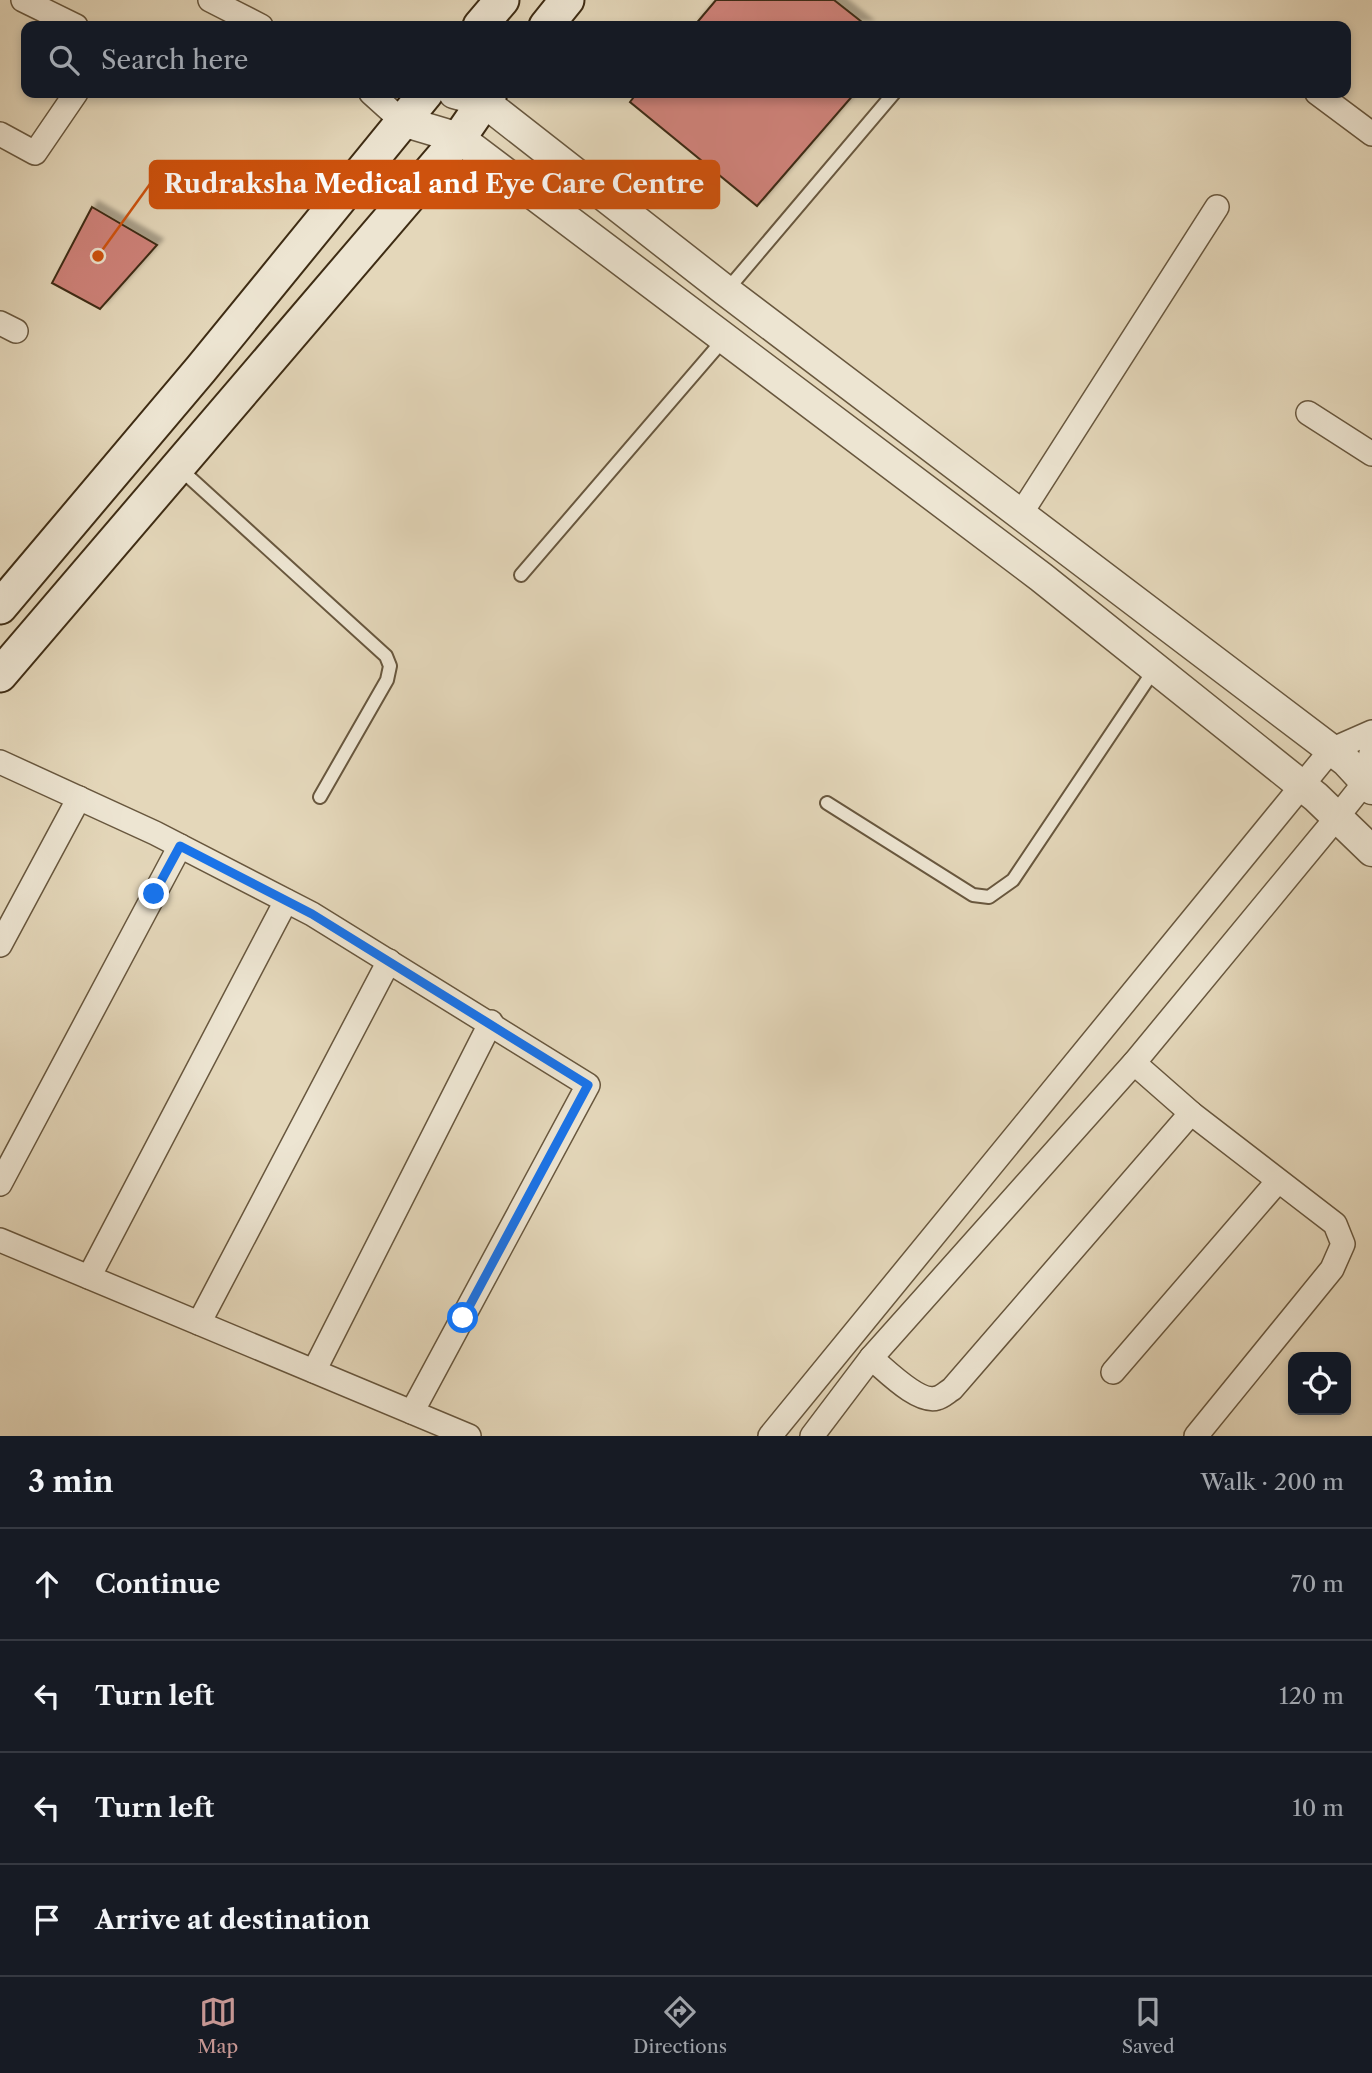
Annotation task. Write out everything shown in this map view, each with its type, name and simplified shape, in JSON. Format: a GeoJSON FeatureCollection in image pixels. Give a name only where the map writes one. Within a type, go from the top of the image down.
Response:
{"type":"FeatureCollection","features":[{"type":"Feature","properties":{"kind":"main road"},"geometry":{"type":"LineString","coordinates":[[484,21],[502,0]]}},
{"type":"Feature","properties":{"kind":"main road"},"geometry":{"type":"LineString","coordinates":[[550,21],[568,0]]}},
{"type":"Feature","properties":{"kind":"main road"},"geometry":{"type":"LineString","coordinates":[[0,607],[201,369],[422,98]]}},
{"type":"Feature","properties":{"kind":"main road"},"geometry":{"type":"LineString","coordinates":[[0,675],[459,138],[475,98]]}},
{"type":"Feature","properties":{"kind":"street"},"geometry":{"type":"LineString","coordinates":[[23,0],[66,21]]}},
{"type":"Feature","properties":{"kind":"street"},"geometry":{"type":"LineString","coordinates":[[210,0],[251,21]]}},
{"type":"Feature","properties":{"kind":"street"},"geometry":{"type":"LineString","coordinates":[[0,134],[35,153],[73,98]]}},
{"type":"Feature","properties":{"kind":"street"},"geometry":{"type":"LineString","coordinates":[[377,98],[402,121],[459,138],[1041,577],[1338,816],[1372,851]]}},
{"type":"Feature","properties":{"kind":"street"},"geometry":{"type":"LineString","coordinates":[[479,98],[726,291],[1331,750],[1369,785]]}},
{"type":"Feature","properties":{"kind":"street"},"geometry":{"type":"LineString","coordinates":[[1324,98],[1372,134]]}},
{"type":"Feature","properties":{"kind":"street"},"geometry":{"type":"LineString","coordinates":[[1020,515],[1217,207]]}},
{"type":"Feature","properties":{"kind":"street"},"geometry":{"type":"LineString","coordinates":[[1308,413],[1372,454]]}},
{"type":"Feature","properties":{"kind":"street"},"geometry":{"type":"LineString","coordinates":[[770,1436],[1331,750],[1372,732]]}},
{"type":"Feature","properties":{"kind":"street"},"geometry":{"type":"LineString","coordinates":[[812,1436],[871,1358],[1134,1063],[1338,816],[1369,785],[1372,748]]}},
{"type":"Feature","properties":{"kind":"street"},"geometry":{"type":"LineString","coordinates":[[0,762],[180,846],[286,901],[491,1023],[588,1085],[412,1412]]}},
{"type":"Feature","properties":{"kind":"street"},"geometry":{"type":"LineString","coordinates":[[0,945],[79,798]]}},
{"type":"Feature","properties":{"kind":"street"},"geometry":{"type":"LineString","coordinates":[[0,1184],[180,846]]}},
{"type":"Feature","properties":{"kind":"street"},"geometry":{"type":"LineString","coordinates":[[89,1277],[286,901]]}},
{"type":"Feature","properties":{"kind":"street"},"geometry":{"type":"LineString","coordinates":[[199,1323],[389,961]]}},
{"type":"Feature","properties":{"kind":"street"},"geometry":{"type":"LineString","coordinates":[[314,1371],[491,1023]]}},
{"type":"Feature","properties":{"kind":"street"},"geometry":{"type":"LineString","coordinates":[[1134,1063],[1191,1113],[1335,1224],[1343,1244],[1332,1269],[1196,1436]]}},
{"type":"Feature","properties":{"kind":"street"},"geometry":{"type":"LineString","coordinates":[[871,1358],[911,1391],[927,1399],[938,1398],[952,1389],[1191,1113]]}},
{"type":"Feature","properties":{"kind":"street"},"geometry":{"type":"LineString","coordinates":[[1113,1373],[1278,1181]]}},
{"type":"Feature","properties":{"kind":"street"},"geometry":{"type":"LineString","coordinates":[[0,1240],[412,1412],[456,1433]]}},
{"type":"Feature","properties":{"kind":"lane"},"geometry":{"type":"LineString","coordinates":[[726,291],[890,98]]}},
{"type":"Feature","properties":{"kind":"lane"},"geometry":{"type":"LineString","coordinates":[[521,575],[725,338]]}},
{"type":"Feature","properties":{"kind":"lane"},"geometry":{"type":"LineString","coordinates":[[178,467],[386,656],[390,666],[387,680],[320,797]]}},
{"type":"Feature","properties":{"kind":"lane"},"geometry":{"type":"LineString","coordinates":[[827,803],[973,895],[989,897],[1013,880],[1154,670]]}},
{"type":"Feature","properties":{"kind":"building"},"geometry":{"type":"Polygon","coordinates":[[[716,0],[834,0],[861,21],[698,21],[716,0]]]}},
{"type":"Feature","properties":{"kind":"building"},"geometry":{"type":"Polygon","coordinates":[[[633,98],[851,98],[757,206],[630,102],[633,98]]]}},
{"type":"Feature","properties":{"kind":"building"},"geometry":{"type":"Polygon","coordinates":[[[92,207],[157,245],[100,309],[52,283],[92,207]]]}},
{"type":"Feature","properties":{"kind":"place","name":"Rudraksha Medical and Eye Care Centre"},"geometry":{"type":"Point","coordinates":[98,256]}},
{"type":"Feature","properties":{"kind":"route"},"geometry":{"type":"LineString","coordinates":[[154,894],[180,846],[312,914],[588,1085],[463,1318]]}}]}
